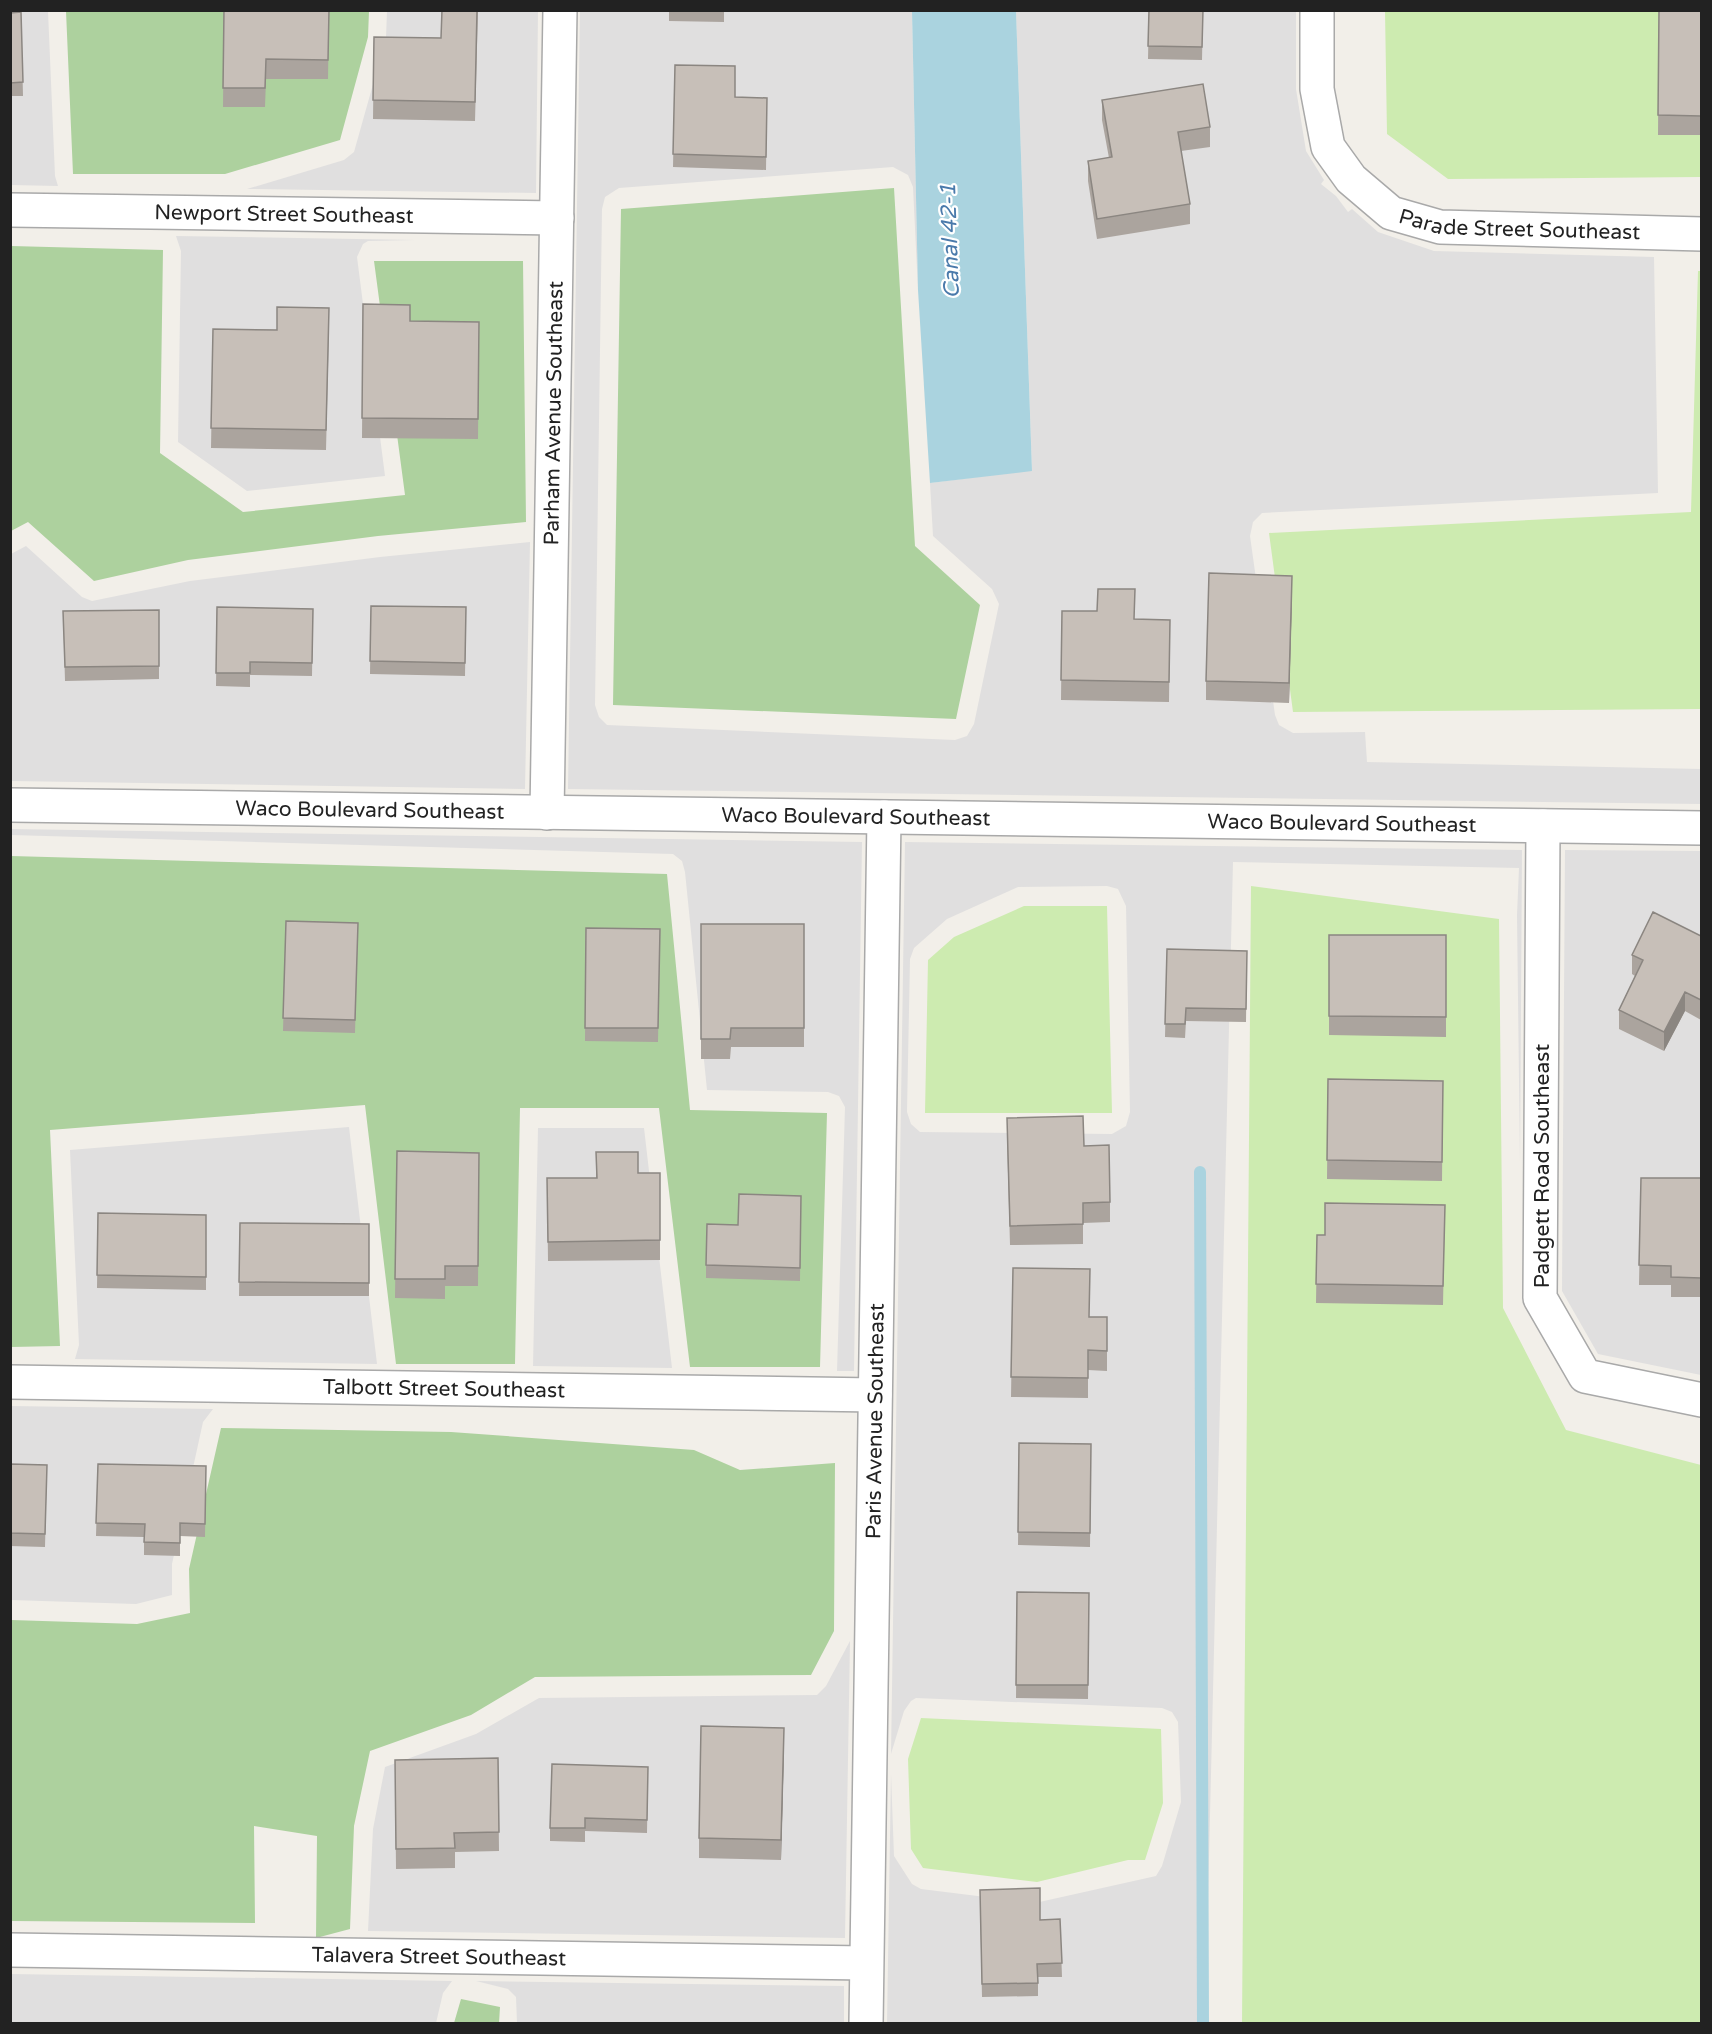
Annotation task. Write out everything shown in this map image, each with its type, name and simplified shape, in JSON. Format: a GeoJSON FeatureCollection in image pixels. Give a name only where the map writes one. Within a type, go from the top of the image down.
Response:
{"type":"FeatureCollection","features":[{"type":"Feature","properties":{"kind":"street","name":"Parham Avenue Southeast"},"geometry":{"type":"LineString","coordinates":[[547,813],[560,10]]}},
{"type":"Feature","properties":{"kind":"street","name":"Parade Street Southeast"},"geometry":{"type":"LineString","coordinates":[[1317,10],[1317,89],[1328,147],[1351,179],[1391,213],[1440,227],[1701,234]]}},
{"type":"Feature","properties":{"kind":"street","name":"Newport Street Southeast"},"geometry":{"type":"LineString","coordinates":[[10,210],[557,218]]}},
{"type":"Feature","properties":{"kind":"street","name":"Waco Boulevard Southeast"},"geometry":{"type":"LineString","coordinates":[[10,805],[1701,828]]}},
{"type":"Feature","properties":{"kind":"street","name":"Paris Avenue Southeast"},"geometry":{"type":"LineString","coordinates":[[866,2024],[884,817]]}},
{"type":"Feature","properties":{"kind":"street","name":"Padgett Road Southeast"},"geometry":{"type":"LineString","coordinates":[[1544,826],[1540,1298],[1585,1376],[1701,1400]]}},
{"type":"Feature","properties":{"kind":"street","name":"Talbott Street Southeast"},"geometry":{"type":"LineString","coordinates":[[10,1382],[875,1395]]}},
{"type":"Feature","properties":{"kind":"street","name":"Talavera Street Southeast"},"geometry":{"type":"LineString","coordinates":[[10,1950],[866,1963]]}},
{"type":"Feature","properties":{"kind":"shaded area"},"geometry":{"type":"Polygon","coordinates":[[[11,11],[48,11],[55,176],[58,186],[11,185],[11,11]]]}},
{"type":"Feature","properties":{"kind":"shaded area"},"geometry":{"type":"Polygon","coordinates":[[[387,11],[538,11],[536,193],[247,189],[344,160],[354,152],[386,38],[387,11]]]}},
{"type":"Feature","properties":{"kind":"shaded area"},"geometry":{"type":"Polygon","coordinates":[[[580,11],[912,11],[918,290],[913,187],[908,175],[893,167],[619,188],[605,197],[602,209],[595,705],[599,717],[607,725],[955,740],[967,736],[974,724],[999,604],[992,589],[933,536],[930,483],[1032,470],[1016,11],[1296,11],[1296,89],[1306,151],[1324,180],[1321,184],[1336,196],[1348,212],[1352,209],[1378,232],[1434,251],[1654,257],[1658,493],[1262,513],[1253,522],[1250,536],[1275,715],[1279,725],[1293,733],[1365,732],[1367,762],[1701,769],[1701,804],[568,789],[580,11]]]}},
{"type":"Feature","properties":{"kind":"shaded area"},"geometry":{"type":"Polygon","coordinates":[[[176,236],[415,240],[368,241],[363,244],[357,257],[385,476],[247,491],[178,442],[181,251],[176,236]]]}},
{"type":"Feature","properties":{"kind":"shaded area"},"geometry":{"type":"Polygon","coordinates":[[[530,542],[525,789],[11,781],[11,554],[26,546],[82,597],[92,601],[190,581],[380,557],[530,542]]]}},
{"type":"Feature","properties":{"kind":"shaded area"},"geometry":{"type":"Polygon","coordinates":[[[11,829],[862,842],[854,1371],[837,1371],[845,1107],[839,1096],[828,1092],[707,1090],[685,872],[682,861],[673,854],[11,835],[11,829]]]}},
{"type":"Feature","properties":{"kind":"shaded area"},"geometry":{"type":"Polygon","coordinates":[[[905,842],[1522,850],[1520,1163],[1517,915],[1519,868],[1233,862],[1205,2023],[887,2024],[891,1774],[894,1856],[912,1884],[921,1889],[1035,1903],[1156,1876],[1162,1866],[1181,1802],[1178,1722],[1172,1712],[1162,1708],[916,1698],[904,1711],[891,1754],[905,842]],[[1107,886],[1018,887],[947,919],[914,948],[910,959],[907,1112],[911,1124],[920,1132],[1112,1134],[1126,1126],[1130,1112],[1126,906],[1118,889],[1107,886]]]}},
{"type":"Feature","properties":{"kind":"shaded area"},"geometry":{"type":"Polygon","coordinates":[[[1565,850],[1701,851],[1701,1375],[1598,1354],[1562,1291],[1565,850]]]}},
{"type":"Feature","properties":{"kind":"shaded area"},"geometry":{"type":"Polygon","coordinates":[[[349,1127],[377,1364],[75,1359],[79,1345],[70,1150],[349,1127]]]}},
{"type":"Feature","properties":{"kind":"shaded area"},"geometry":{"type":"Polygon","coordinates":[[[538,1128],[644,1128],[672,1368],[533,1366],[538,1128]]]}},
{"type":"Feature","properties":{"kind":"shaded area"},"geometry":{"type":"Polygon","coordinates":[[[11,1406],[213,1409],[203,1422],[172,1564],[172,1595],[136,1604],[11,1600],[11,1406]]]}},
{"type":"Feature","properties":{"kind":"shaded area"},"geometry":{"type":"Polygon","coordinates":[[[850,1641],[845,1938],[368,1931],[373,1829],[385,1767],[476,1734],[539,1698],[817,1695],[826,1686],[850,1641]]]}},
{"type":"Feature","properties":{"kind":"shaded area"},"geometry":{"type":"Polygon","coordinates":[[[11,1974],[452,1981],[443,1993],[436,2023],[11,2024],[11,1974]]]}},
{"type":"Feature","properties":{"kind":"shaded area"},"geometry":{"type":"Polygon","coordinates":[[[476,1981],[844,1986],[844,2023],[517,2023],[516,1997],[508,1989],[476,1981]]]}},
{"type":"Feature","properties":{"kind":"green space"},"geometry":{"type":"Polygon","coordinates":[[[66,11],[369,11],[368,37],[340,140],[225,174],[73,174],[66,11]]]}},
{"type":"Feature","properties":{"kind":"green space"},"geometry":{"type":"Polygon","coordinates":[[[1385,11],[1701,11],[1701,177],[1448,179],[1387,134],[1385,11]]]}},
{"type":"Feature","properties":{"kind":"green space"},"geometry":{"type":"Polygon","coordinates":[[[894,188],[915,546],[980,605],[956,719],[613,705],[621,209],[894,188]]]}},
{"type":"Feature","properties":{"kind":"green space"},"geometry":{"type":"Polygon","coordinates":[[[11,246],[163,250],[160,453],[243,512],[405,495],[374,261],[523,261],[526,522],[378,536],[188,560],[94,581],[28,522],[11,531],[11,246]]]}},
{"type":"Feature","properties":{"kind":"green space"},"geometry":{"type":"Polygon","coordinates":[[[1698,271],[1701,271],[1701,709],[1293,712],[1269,533],[1691,512],[1698,271]]]}},
{"type":"Feature","properties":{"kind":"green space"},"geometry":{"type":"Polygon","coordinates":[[[11,856],[667,874],[690,1110],[827,1113],[820,1367],[690,1367],[659,1108],[520,1108],[515,1364],[396,1364],[365,1105],[50,1130],[60,1346],[11,1347],[11,856]]]}},
{"type":"Feature","properties":{"kind":"green space"},"geometry":{"type":"Polygon","coordinates":[[[1251,886],[1499,919],[1503,1308],[1566,1430],[1701,1465],[1702,2023],[1242,2024],[1251,886]]]}},
{"type":"Feature","properties":{"kind":"green space"},"geometry":{"type":"Polygon","coordinates":[[[1024,906],[1107,906],[1112,1113],[925,1113],[928,960],[954,937],[1024,906]]]}},
{"type":"Feature","properties":{"kind":"green space"},"geometry":{"type":"Polygon","coordinates":[[[221,1428],[451,1432],[694,1450],[740,1470],[835,1463],[834,1631],[811,1675],[535,1677],[471,1715],[370,1751],[354,1826],[350,1929],[316,1938],[317,1836],[254,1826],[255,1923],[11,1921],[11,1620],[137,1624],[190,1613],[189,1569],[221,1428]]]}},
{"type":"Feature","properties":{"kind":"green space"},"geometry":{"type":"Polygon","coordinates":[[[921,1718],[1161,1729],[1163,1803],[1145,1860],[1128,1860],[1037,1882],[923,1868],[911,1849],[908,1759],[921,1718]]]}},
{"type":"Feature","properties":{"kind":"green space"},"geometry":{"type":"Polygon","coordinates":[[[461,1999],[500,2007],[499,2023],[454,2023],[461,1999]]]}},
{"type":"Feature","properties":{"kind":"water","name":"Canal 42-1"},"geometry":{"type":"Polygon","coordinates":[[[912,11],[1016,11],[1032,471],[930,483],[918,290],[912,11]]]}},
{"type":"Feature","properties":{"kind":"building"},"geometry":{"type":"Polygon","coordinates":[[[224,10],[329,10],[328,60],[266,59],[265,88],[223,88],[224,10]]]}},
{"type":"Feature","properties":{"kind":"building"},"geometry":{"type":"Polygon","coordinates":[[[442,10],[477,10],[475,102],[373,100],[374,37],[441,38],[442,10]]]}},
{"type":"Feature","properties":{"kind":"building"},"geometry":{"type":"Polygon","coordinates":[[[1149,10],[1203,10],[1202,47],[1148,46],[1149,10]]]}},
{"type":"Feature","properties":{"kind":"building"},"geometry":{"type":"Polygon","coordinates":[[[1659,10],[1701,10],[1701,116],[1658,115],[1659,10]]]}},
{"type":"Feature","properties":{"kind":"building"},"geometry":{"type":"Polygon","coordinates":[[[21,12],[23,82],[10,83],[10,13],[21,12]]]}},
{"type":"Feature","properties":{"kind":"building"},"geometry":{"type":"Polygon","coordinates":[[[675,65],[735,66],[735,97],[767,98],[766,157],[673,154],[675,65]]]}},
{"type":"Feature","properties":{"kind":"building"},"geometry":{"type":"Polygon","coordinates":[[[1203,84],[1210,127],[1178,132],[1190,204],[1097,219],[1088,161],[1112,157],[1102,100],[1203,84]]]}},
{"type":"Feature","properties":{"kind":"building"},"geometry":{"type":"Polygon","coordinates":[[[363,304],[410,305],[410,321],[479,322],[478,419],[362,418],[363,304]]]}},
{"type":"Feature","properties":{"kind":"building"},"geometry":{"type":"Polygon","coordinates":[[[277,307],[329,308],[326,430],[211,428],[213,329],[277,330],[277,307]]]}},
{"type":"Feature","properties":{"kind":"building"},"geometry":{"type":"Polygon","coordinates":[[[1209,573],[1292,576],[1289,683],[1206,681],[1209,573]]]}},
{"type":"Feature","properties":{"kind":"building"},"geometry":{"type":"Polygon","coordinates":[[[1098,589],[1135,589],[1134,619],[1170,620],[1169,682],[1061,680],[1062,611],[1097,611],[1098,589]]]}},
{"type":"Feature","properties":{"kind":"building"},"geometry":{"type":"Polygon","coordinates":[[[371,606],[466,607],[465,663],[370,661],[371,606]]]}},
{"type":"Feature","properties":{"kind":"building"},"geometry":{"type":"Polygon","coordinates":[[[217,607],[313,609],[312,663],[250,662],[250,673],[216,673],[217,607]]]}},
{"type":"Feature","properties":{"kind":"building"},"geometry":{"type":"Polygon","coordinates":[[[159,610],[159,666],[65,667],[63,611],[159,610]]]}},
{"type":"Feature","properties":{"kind":"building"},"geometry":{"type":"Polygon","coordinates":[[[1653,912],[1701,936],[1701,1000],[1685,992],[1664,1032],[1619,1010],[1643,960],[1632,955],[1653,912]]]}},
{"type":"Feature","properties":{"kind":"building"},"geometry":{"type":"Polygon","coordinates":[[[286,921],[358,923],[355,1020],[283,1018],[286,921]]]}},
{"type":"Feature","properties":{"kind":"building"},"geometry":{"type":"Polygon","coordinates":[[[701,924],[804,924],[804,1028],[731,1028],[730,1039],[701,1039],[701,924]]]}},
{"type":"Feature","properties":{"kind":"building"},"geometry":{"type":"Polygon","coordinates":[[[586,928],[660,929],[658,1028],[585,1028],[586,928]]]}},
{"type":"Feature","properties":{"kind":"building"},"geometry":{"type":"Polygon","coordinates":[[[1329,935],[1446,935],[1446,1017],[1329,1016],[1329,935]]]}},
{"type":"Feature","properties":{"kind":"building"},"geometry":{"type":"Polygon","coordinates":[[[1167,949],[1247,951],[1246,1009],[1186,1008],[1185,1024],[1165,1024],[1167,949]]]}},
{"type":"Feature","properties":{"kind":"building"},"geometry":{"type":"Polygon","coordinates":[[[1328,1079],[1443,1081],[1442,1162],[1327,1160],[1328,1079]]]}},
{"type":"Feature","properties":{"kind":"building"},"geometry":{"type":"Polygon","coordinates":[[[1083,1116],[1084,1146],[1109,1145],[1110,1202],[1083,1203],[1083,1224],[1010,1226],[1007,1118],[1083,1116]]]}},
{"type":"Feature","properties":{"kind":"building"},"geometry":{"type":"Polygon","coordinates":[[[397,1151],[479,1153],[478,1266],[445,1266],[445,1279],[395,1279],[397,1151]]]}},
{"type":"Feature","properties":{"kind":"building"},"geometry":{"type":"Polygon","coordinates":[[[596,1152],[638,1152],[638,1173],[660,1173],[660,1240],[548,1242],[547,1178],[597,1178],[596,1152]]]}},
{"type":"Feature","properties":{"kind":"building"},"geometry":{"type":"Polygon","coordinates":[[[1641,1178],[1701,1178],[1701,1278],[1671,1277],[1671,1266],[1639,1265],[1641,1178]]]}},
{"type":"Feature","properties":{"kind":"building"},"geometry":{"type":"Polygon","coordinates":[[[739,1194],[801,1196],[800,1268],[706,1265],[707,1224],[738,1225],[739,1194]]]}},
{"type":"Feature","properties":{"kind":"building"},"geometry":{"type":"Polygon","coordinates":[[[1325,1203],[1445,1205],[1443,1286],[1316,1284],[1317,1235],[1325,1235],[1325,1203]]]}},
{"type":"Feature","properties":{"kind":"building"},"geometry":{"type":"Polygon","coordinates":[[[98,1213],[206,1215],[206,1277],[97,1275],[98,1213]]]}},
{"type":"Feature","properties":{"kind":"building"},"geometry":{"type":"Polygon","coordinates":[[[240,1223],[369,1224],[369,1283],[239,1282],[240,1223]]]}},
{"type":"Feature","properties":{"kind":"building"},"geometry":{"type":"Polygon","coordinates":[[[1013,1268],[1090,1269],[1089,1317],[1107,1317],[1107,1351],[1088,1350],[1088,1378],[1011,1377],[1013,1268]]]}},
{"type":"Feature","properties":{"kind":"building"},"geometry":{"type":"Polygon","coordinates":[[[1019,1443],[1091,1444],[1090,1533],[1018,1532],[1019,1443]]]}},
{"type":"Feature","properties":{"kind":"building"},"geometry":{"type":"Polygon","coordinates":[[[10,1464],[47,1465],[45,1534],[10,1533],[10,1464]]]}},
{"type":"Feature","properties":{"kind":"building"},"geometry":{"type":"Polygon","coordinates":[[[98,1464],[206,1466],[205,1524],[180,1523],[180,1543],[144,1542],[145,1524],[96,1523],[98,1464]]]}},
{"type":"Feature","properties":{"kind":"building"},"geometry":{"type":"Polygon","coordinates":[[[1017,1592],[1089,1593],[1088,1685],[1016,1685],[1017,1592]]]}},
{"type":"Feature","properties":{"kind":"building"},"geometry":{"type":"Polygon","coordinates":[[[701,1726],[784,1728],[781,1840],[699,1838],[701,1726]]]}},
{"type":"Feature","properties":{"kind":"building"},"geometry":{"type":"Polygon","coordinates":[[[498,1758],[499,1832],[454,1833],[455,1848],[396,1849],[395,1760],[498,1758]]]}},
{"type":"Feature","properties":{"kind":"building"},"geometry":{"type":"Polygon","coordinates":[[[552,1764],[648,1767],[647,1820],[585,1818],[585,1828],[550,1828],[552,1764]]]}},
{"type":"Feature","properties":{"kind":"building"},"geometry":{"type":"Polygon","coordinates":[[[1040,1888],[1040,1920],[1060,1919],[1062,1963],[1037,1964],[1038,1983],[982,1984],[980,1890],[1040,1888]]]}},
{"type":"Feature","properties":{"kind":"waterway"},"geometry":{"type":"LineString","coordinates":[[1200,1172],[1203,2024]]}}]}
